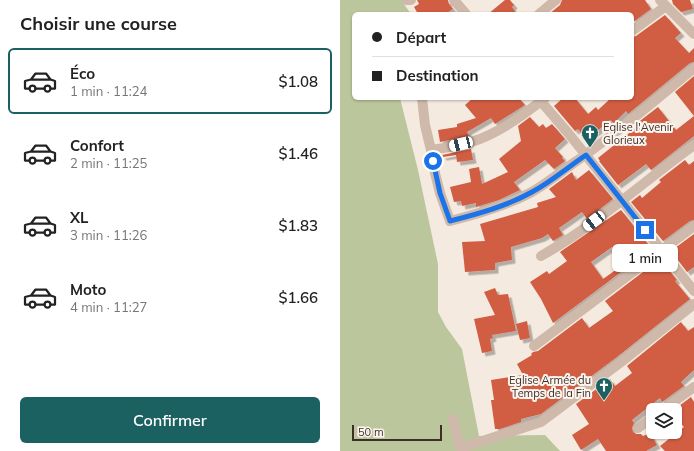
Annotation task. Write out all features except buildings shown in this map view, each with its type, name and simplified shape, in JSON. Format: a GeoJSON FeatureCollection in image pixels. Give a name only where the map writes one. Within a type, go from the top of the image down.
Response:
{"type":"FeatureCollection","features":[{"type":"Feature","properties":{"kind":"street"},"geometry":{"type":"LineString","coordinates":[[406,0],[411,0]]}},
{"type":"Feature","properties":{"kind":"street"},"geometry":{"type":"LineString","coordinates":[[454,0],[464,12]]}},
{"type":"Feature","properties":{"kind":"street"},"geometry":{"type":"LineString","coordinates":[[541,12],[556,0]]}},
{"type":"Feature","properties":{"kind":"street"},"geometry":{"type":"LineString","coordinates":[[634,29],[663,3],[694,34]]}},
{"type":"Feature","properties":{"kind":"street"},"geometry":{"type":"LineString","coordinates":[[422,100],[425,124],[435,173],[450,221],[481,213],[532,192],[586,155],[694,68]]}},
{"type":"Feature","properties":{"kind":"street"},"geometry":{"type":"LineString","coordinates":[[431,150],[472,142],[519,117],[540,100]]}},
{"type":"Feature","properties":{"kind":"street"},"geometry":{"type":"LineString","coordinates":[[542,100],[694,291]]}},
{"type":"Feature","properties":{"kind":"street"},"geometry":{"type":"LineString","coordinates":[[540,256],[565,242],[694,145]]}},
{"type":"Feature","properties":{"kind":"street"},"geometry":{"type":"LineString","coordinates":[[534,346],[694,226]]}},
{"type":"Feature","properties":{"kind":"street"},"geometry":{"type":"LineString","coordinates":[[453,419],[461,450],[541,422],[621,362],[694,304]]}},
{"type":"Feature","properties":{"kind":"street"},"geometry":{"type":"LineString","coordinates":[[672,403],[694,387]]}},
{"type":"Feature","properties":{"kind":"street"},"geometry":{"type":"LineString","coordinates":[[638,428],[646,422]]}},
{"type":"Feature","properties":{"kind":"green space"},"geometry":{"type":"Polygon","coordinates":[[[340,0],[401,0],[410,12],[352,12],[352,100],[400,100],[418,170],[438,264],[438,312],[446,327],[462,349],[479,436],[545,435],[560,451],[340,451],[340,0]]]}},
{"type":"Feature","properties":{"kind":"place","name":"Eglise l'Avenir Glorieux"},"geometry":{"type":"Point","coordinates":[590,148]}},
{"type":"Feature","properties":{"kind":"place","name":"Eglise Armée du Temps de la Fin"},"geometry":{"type":"Point","coordinates":[604,401]}},
{"type":"Feature","properties":{"kind":"route"},"geometry":{"type":"LineString","coordinates":[[433,161],[440,193],[450,221],[481,213],[532,192],[586,155],[645,230]]}}]}
